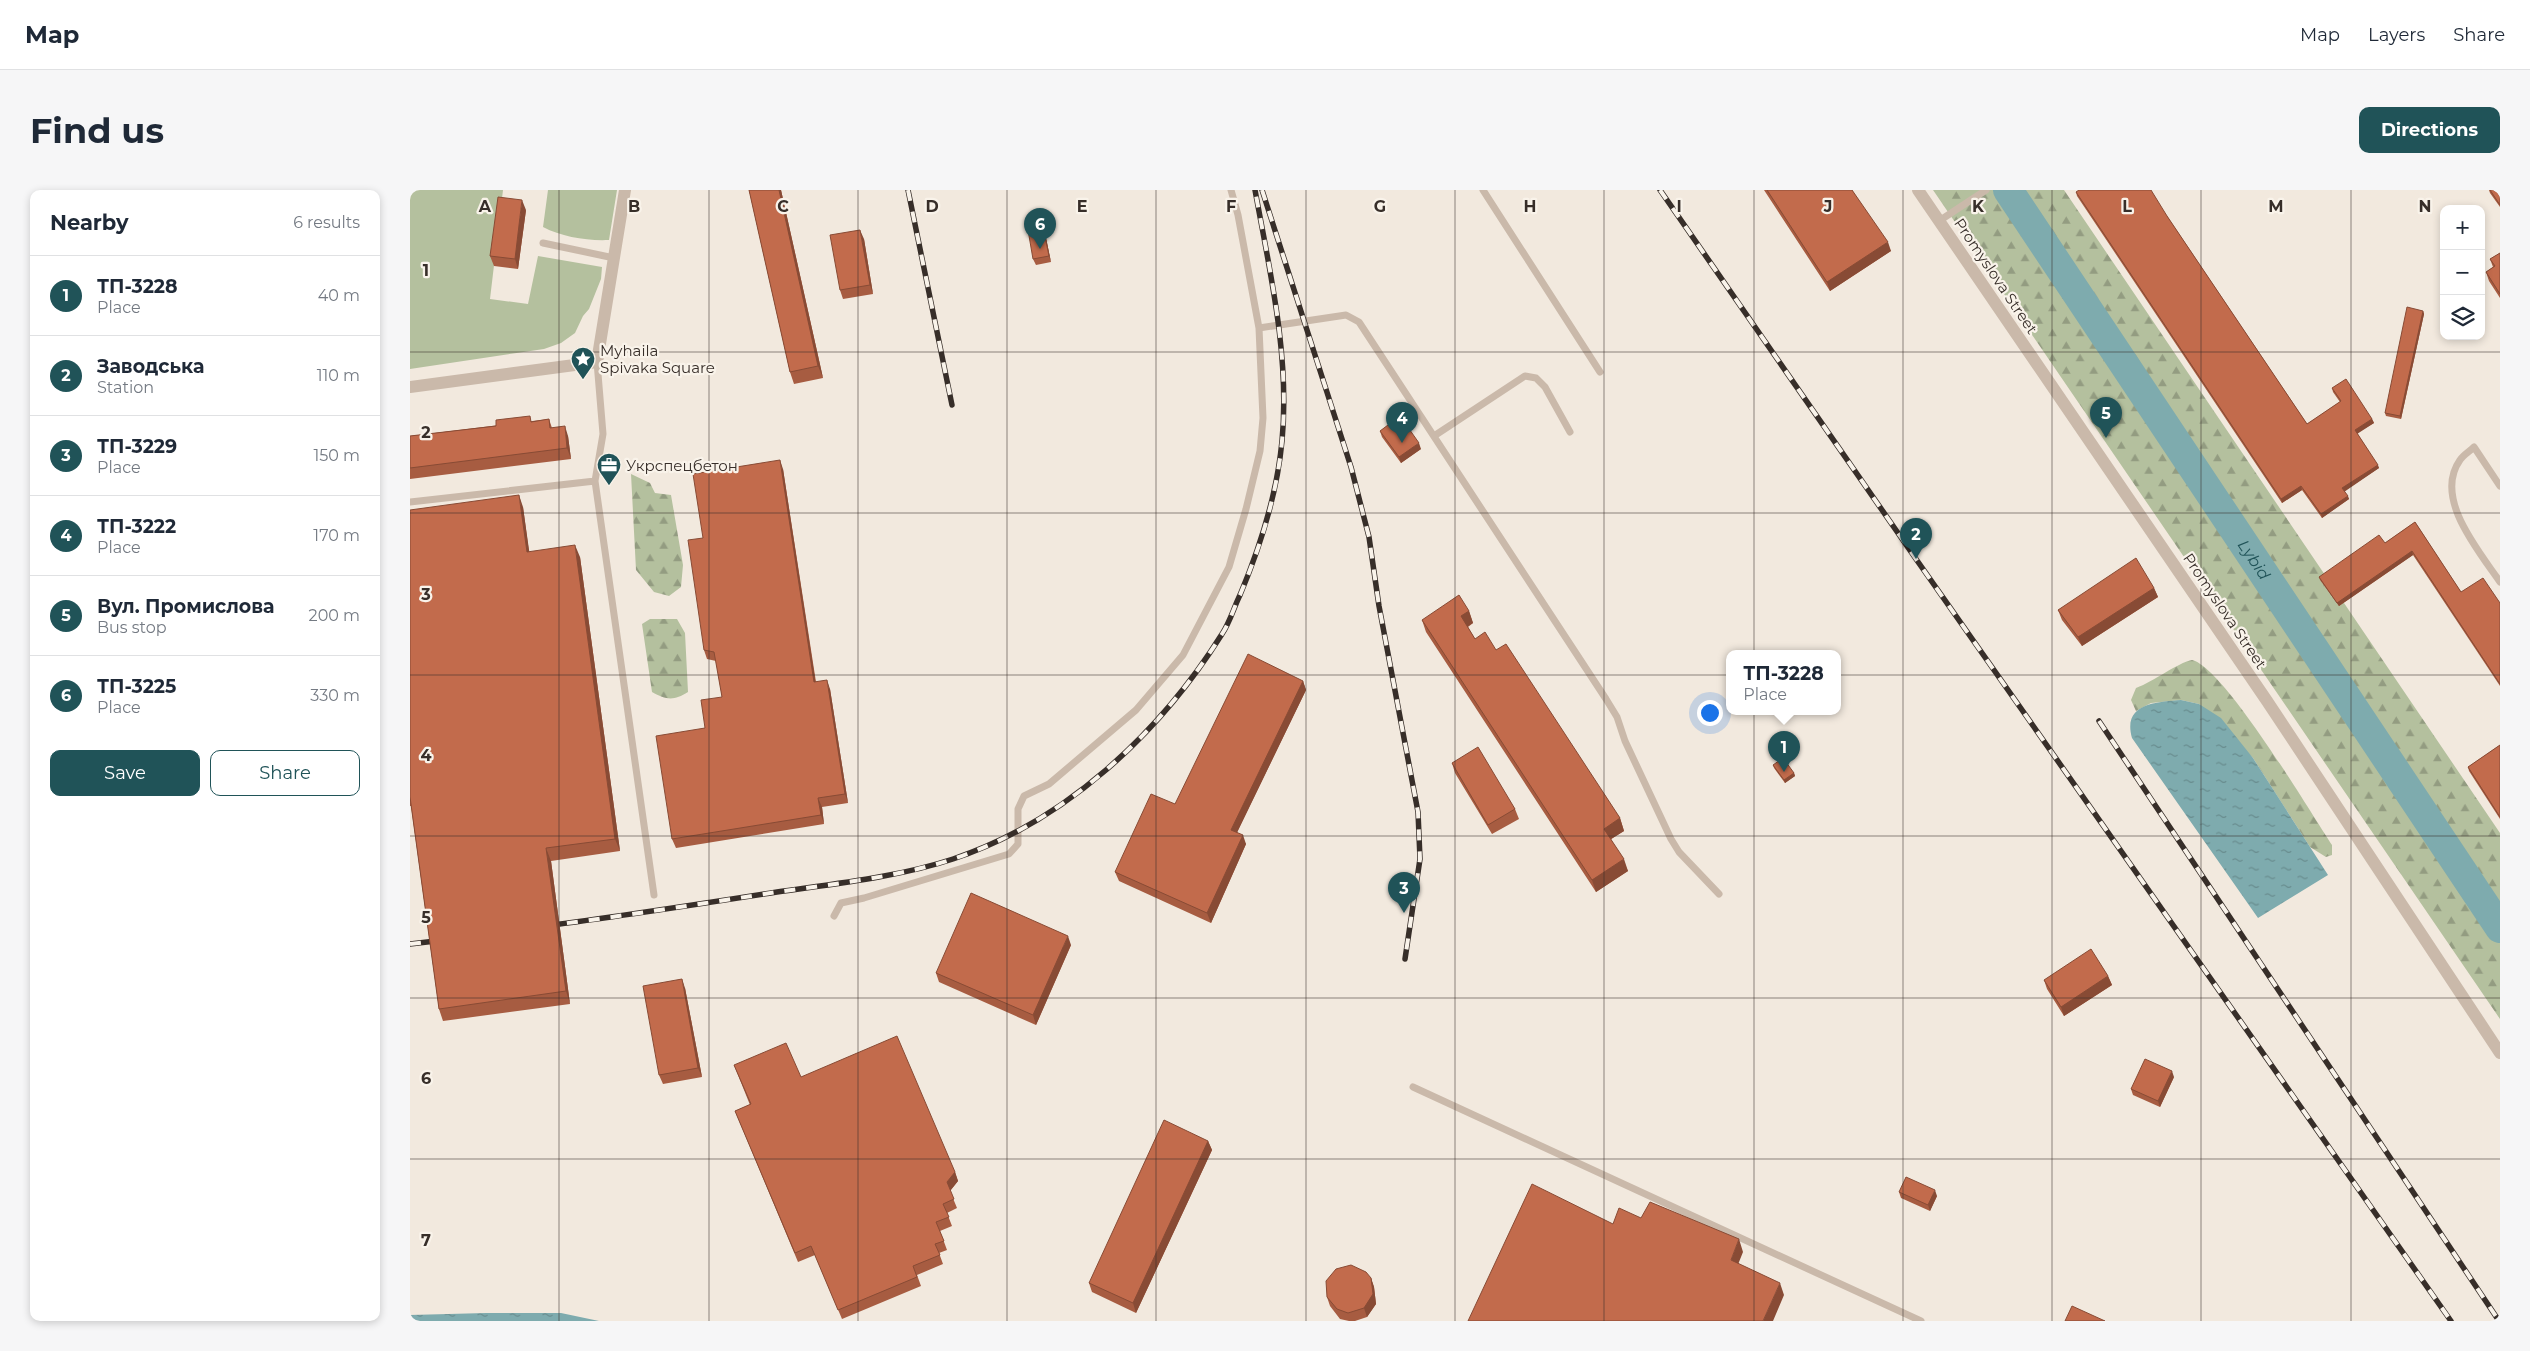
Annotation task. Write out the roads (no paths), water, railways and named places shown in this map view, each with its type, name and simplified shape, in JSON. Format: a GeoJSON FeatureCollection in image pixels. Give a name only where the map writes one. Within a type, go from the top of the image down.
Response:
{"type":"FeatureCollection","features":[{"type":"Feature","properties":{"kind":"street"},"geometry":{"type":"LineString","coordinates":[[410,387],[597,362],[625,190]]}},
{"type":"Feature","properties":{"kind":"street","name":"Promyslova Street"},"geometry":{"type":"LineString","coordinates":[[1918,190],[2272,709],[2500,1053]]}},
{"type":"Feature","properties":{"kind":"lane"},"geometry":{"type":"LineString","coordinates":[[834,916],[841,902],[864,898],[1009,854],[1018,844],[1018,809],[1024,796],[1049,784],[1136,710],[1184,655],[1229,567],[1260,451],[1264,418],[1259,328],[1238,215],[1231,190]]}},
{"type":"Feature","properties":{"kind":"lane"},"geometry":{"type":"LineString","coordinates":[[1483,190],[1600,372]]}},
{"type":"Feature","properties":{"kind":"lane"},"geometry":{"type":"LineString","coordinates":[[1939,221],[1986,190]]}},
{"type":"Feature","properties":{"kind":"lane"},"geometry":{"type":"LineString","coordinates":[[543,243],[614,258]]}},
{"type":"Feature","properties":{"kind":"lane"},"geometry":{"type":"LineString","coordinates":[[1259,328],[1346,315],[1360,322],[1617,717],[1671,839],[1679,852],[1719,894]]}},
{"type":"Feature","properties":{"kind":"lane"},"geometry":{"type":"LineString","coordinates":[[597,362],[603,434],[595,481],[654,895]]}},
{"type":"Feature","properties":{"kind":"lane"},"geometry":{"type":"LineString","coordinates":[[1434,436],[1525,376],[1536,378],[1545,386],[1570,432]]}},
{"type":"Feature","properties":{"kind":"lane"},"geometry":{"type":"LineString","coordinates":[[2500,486],[2474,447],[2460,459],[2454,471],[2453,505],[2463,525],[2500,582]]}},
{"type":"Feature","properties":{"kind":"lane"},"geometry":{"type":"LineString","coordinates":[[410,502],[595,481]]}},
{"type":"Feature","properties":{"kind":"lane"},"geometry":{"type":"LineString","coordinates":[[1414,1087],[1922,1321]]}},
{"type":"Feature","properties":{"kind":"water"},"geometry":{"type":"Polygon","coordinates":[[[2181,700],[2199,704],[2221,718],[2253,758],[2328,875],[2258,918],[2132,738],[2130,726],[2132,718],[2137,711],[2152,704],[2181,700]]]}},
{"type":"Feature","properties":{"kind":"water"},"geometry":{"type":"Polygon","coordinates":[[[561,1313],[599,1321],[410,1321],[410,1315],[561,1313]]]}},
{"type":"Feature","properties":{"kind":"waterway","name":"Lybid"},"geometry":{"type":"LineString","coordinates":[[2008,190],[2500,928]]}},
{"type":"Feature","properties":{"kind":"railway"},"geometry":{"type":"LineString","coordinates":[[908,190],[952,405]]}},
{"type":"Feature","properties":{"kind":"railway"},"geometry":{"type":"LineString","coordinates":[[545,926],[866,879],[911,871],[953,859],[994,843],[1034,822],[1071,798],[1106,770],[1139,739],[1170,706],[1197,671],[1225,629],[1255,557],[1272,500],[1282,441],[1283,378],[1277,315],[1255,190]]}},
{"type":"Feature","properties":{"kind":"railway"},"geometry":{"type":"LineString","coordinates":[[1262,190],[1351,467],[1369,537],[1379,606],[1418,812],[1420,859],[1405,959]]}},
{"type":"Feature","properties":{"kind":"railway"},"geometry":{"type":"LineString","coordinates":[[1660,190],[1916,559],[2451,1321]]}},
{"type":"Feature","properties":{"kind":"railway"},"geometry":{"type":"LineString","coordinates":[[2099,721],[2499,1321]]}},
{"type":"Feature","properties":{"kind":"railway"},"geometry":{"type":"LineString","coordinates":[[410,944],[444,940]]}},
{"type":"Feature","properties":{"kind":"place","name":"ТП-3225"},"geometry":{"type":"Point","coordinates":[1040,249]}},
{"type":"Feature","properties":{"kind":"place","name":"Myhaila Spivaka Square"},"geometry":{"type":"Point","coordinates":[583,380]}},
{"type":"Feature","properties":{"kind":"place","name":"Вул. Промислова"},"geometry":{"type":"Point","coordinates":[2106,438]}},
{"type":"Feature","properties":{"kind":"place","name":"ТП-3222"},"geometry":{"type":"Point","coordinates":[1402,443]}},
{"type":"Feature","properties":{"kind":"place","name":"Укрспецбетон"},"geometry":{"type":"Point","coordinates":[609,486]}},
{"type":"Feature","properties":{"kind":"place","name":"Заводська"},"geometry":{"type":"Point","coordinates":[1916,559]}},
{"type":"Feature","properties":{"kind":"place","name":"ТП-3228"},"geometry":{"type":"Point","coordinates":[1784,772]}},
{"type":"Feature","properties":{"kind":"place","name":"ТП-3229"},"geometry":{"type":"Point","coordinates":[1404,913]}}]}
